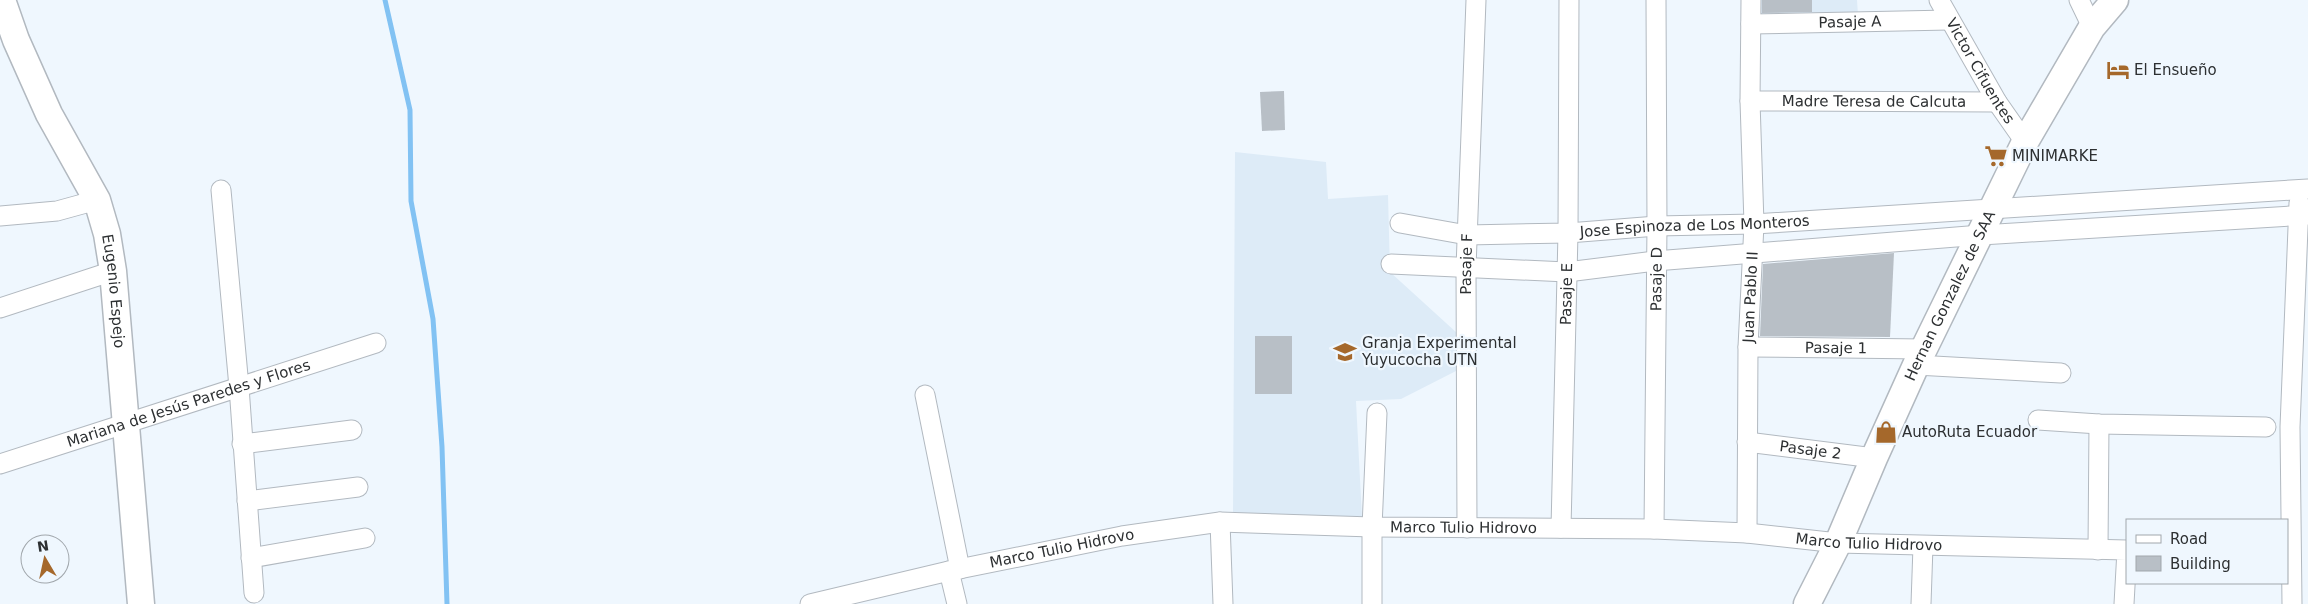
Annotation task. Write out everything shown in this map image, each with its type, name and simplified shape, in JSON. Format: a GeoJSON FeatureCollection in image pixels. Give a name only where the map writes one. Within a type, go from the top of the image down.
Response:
{"type":"FeatureCollection","features":[{"type":"Feature","properties":{"kind":"street","name":"Eugenio Espejo"},"geometry":{"type":"LineString","coordinates":[[2,0],[8,42],[97,200],[107,234],[113,271],[141,604]]}},
{"type":"Feature","properties":{"kind":"street","name":"Pasaje F"},"geometry":{"type":"LineString","coordinates":[[1467,528],[1466,268],[1476,0]]}},
{"type":"Feature","properties":{"kind":"street","name":"Pasaje E"},"geometry":{"type":"LineString","coordinates":[[1561,528],[1568,234],[1569,0]]}},
{"type":"Feature","properties":{"kind":"street","name":"Pasaje D"},"geometry":{"type":"LineString","coordinates":[[1654,529],[1655,261],[1657,226],[1656,0]]}},
{"type":"Feature","properties":{"kind":"street","name":"Juan Pablo II"},"geometry":{"type":"LineString","coordinates":[[1747,533],[1748,347],[1754,224],[1750,101],[1751,0]]}},
{"type":"Feature","properties":{"kind":"street","name":"Victor Cifuentes"},"geometry":{"type":"LineString","coordinates":[[1939,0],[1996,102],[2025,142]]}},
{"type":"Feature","properties":{"kind":"street"},"geometry":{"type":"LineString","coordinates":[[2079,0],[2092,27]]}},
{"type":"Feature","properties":{"kind":"street","name":"Hernan Gonzalez de SAA"},"geometry":{"type":"LineString","coordinates":[[1807,604],[1838,542],[1920,357],[2025,142],[2092,27],[2116,0]]}},
{"type":"Feature","properties":{"kind":"street","name":"Pasaje A"},"geometry":{"type":"LineString","coordinates":[[1751,24],[1949,20]]}},
{"type":"Feature","properties":{"kind":"street","name":"Madre Teresa de Calcuta"},"geometry":{"type":"LineString","coordinates":[[1750,101],[1996,102]]}},
{"type":"Feature","properties":{"kind":"street","name":"Jose Espinoza de Los Monteros"},"geometry":{"type":"LineString","coordinates":[[1400,223],[1467,235],[1568,234],[1657,226],[1754,224],[2305,189]]}},
{"type":"Feature","properties":{"kind":"street"},"geometry":{"type":"LineString","coordinates":[[2292,604],[2296,553],[2290,427],[2299,241],[2305,189]]}},
{"type":"Feature","properties":{"kind":"street"},"geometry":{"type":"LineString","coordinates":[[221,190],[239,387],[254,593]]}},
{"type":"Feature","properties":{"kind":"street"},"geometry":{"type":"LineString","coordinates":[[0,216],[57,211],[97,200]]}},
{"type":"Feature","properties":{"kind":"street","name":"Jose Espinoza de Los Monteros"},"geometry":{"type":"LineString","coordinates":[[1391,264],[1567,272],[1655,261],[1981,235],[2303,215]]}},
{"type":"Feature","properties":{"kind":"street"},"geometry":{"type":"LineString","coordinates":[[0,308],[113,271]]}},
{"type":"Feature","properties":{"kind":"street","name":"Mariana de Jesús Paredes y Flores"},"geometry":{"type":"LineString","coordinates":[[0,464],[376,343]]}},
{"type":"Feature","properties":{"kind":"street","name":"Pasaje 1"},"geometry":{"type":"LineString","coordinates":[[1748,347],[1920,357],[2061,373]]}},
{"type":"Feature","properties":{"kind":"street"},"geometry":{"type":"LineString","coordinates":[[925,395],[955,570],[957,604]]}},
{"type":"Feature","properties":{"kind":"street"},"geometry":{"type":"LineString","coordinates":[[1372,604],[1372,527],[1377,413]]}},
{"type":"Feature","properties":{"kind":"street"},"geometry":{"type":"LineString","coordinates":[[2038,420],[2099,424],[2266,427]]}},
{"type":"Feature","properties":{"kind":"street"},"geometry":{"type":"LineString","coordinates":[[2098,550],[2099,424]]}},
{"type":"Feature","properties":{"kind":"street"},"geometry":{"type":"LineString","coordinates":[[242,444],[352,430]]}},
{"type":"Feature","properties":{"kind":"street","name":"Pasaje 2"},"geometry":{"type":"LineString","coordinates":[[1747,442],[1874,458]]}},
{"type":"Feature","properties":{"kind":"street"},"geometry":{"type":"LineString","coordinates":[[247,501],[358,487]]}},
{"type":"Feature","properties":{"kind":"street"},"geometry":{"type":"LineString","coordinates":[[1220,522],[1223,604]]}},
{"type":"Feature","properties":{"kind":"street","name":"Marco Tulio Hidrovo"},"geometry":{"type":"LineString","coordinates":[[817,603],[955,570],[1122,536],[1220,522],[1372,527],[1654,529],[1747,533],[1838,542],[1923,546],[2126,550]]}},
{"type":"Feature","properties":{"kind":"street"},"geometry":{"type":"LineString","coordinates":[[251,558],[365,538]]}},
{"type":"Feature","properties":{"kind":"street"},"geometry":{"type":"LineString","coordinates":[[1921,604],[1923,546]]}},
{"type":"Feature","properties":{"kind":"street"},"geometry":{"type":"LineString","coordinates":[[2124,604],[2126,568]]}},
{"type":"Feature","properties":{"kind":"shaded area"},"geometry":{"type":"Polygon","coordinates":[[[1759,0],[1857,0],[1858,15],[1759,17],[1759,0]]]}},
{"type":"Feature","properties":{"kind":"shaded area","name":"Granja Experimental Yuyucocha UTN"},"geometry":{"type":"Polygon","coordinates":[[[1235,152],[1326,162],[1328,199],[1388,195],[1390,272],[1457,333],[1456,371],[1401,399],[1356,401],[1362,518],[1233,515],[1235,152]]]}},
{"type":"Feature","properties":{"kind":"building"},"geometry":{"type":"Polygon","coordinates":[[[1762,0],[1812,0],[1812,12],[1762,13],[1762,0]]]}},
{"type":"Feature","properties":{"kind":"building"},"geometry":{"type":"Polygon","coordinates":[[[1284,91],[1285,130],[1262,131],[1260,92],[1284,91]]]}},
{"type":"Feature","properties":{"kind":"building"},"geometry":{"type":"Polygon","coordinates":[[[1894,253],[1890,337],[1760,336],[1763,264],[1894,253]]]}},
{"type":"Feature","properties":{"kind":"building"},"geometry":{"type":"Polygon","coordinates":[[[1255,336],[1292,336],[1292,394],[1255,394],[1255,336]]]}},
{"type":"Feature","properties":{"kind":"waterway"},"geometry":{"type":"LineString","coordinates":[[385,0],[410,110],[411,201],[433,319],[442,447],[447,604]]}},
{"type":"Feature","properties":{"kind":"place","name":"El Ensueño"},"geometry":{"type":"Point","coordinates":[2118,70]}},
{"type":"Feature","properties":{"kind":"place","name":"MINIMARKE"},"geometry":{"type":"Point","coordinates":[1996,156]}},
{"type":"Feature","properties":{"kind":"place","name":"Granja Experimental Yuyucocha UTN"},"geometry":{"type":"Point","coordinates":[1345,352]}},
{"type":"Feature","properties":{"kind":"place","name":"AutoRuta Ecuador"},"geometry":{"type":"Point","coordinates":[1886,432]}}]}
